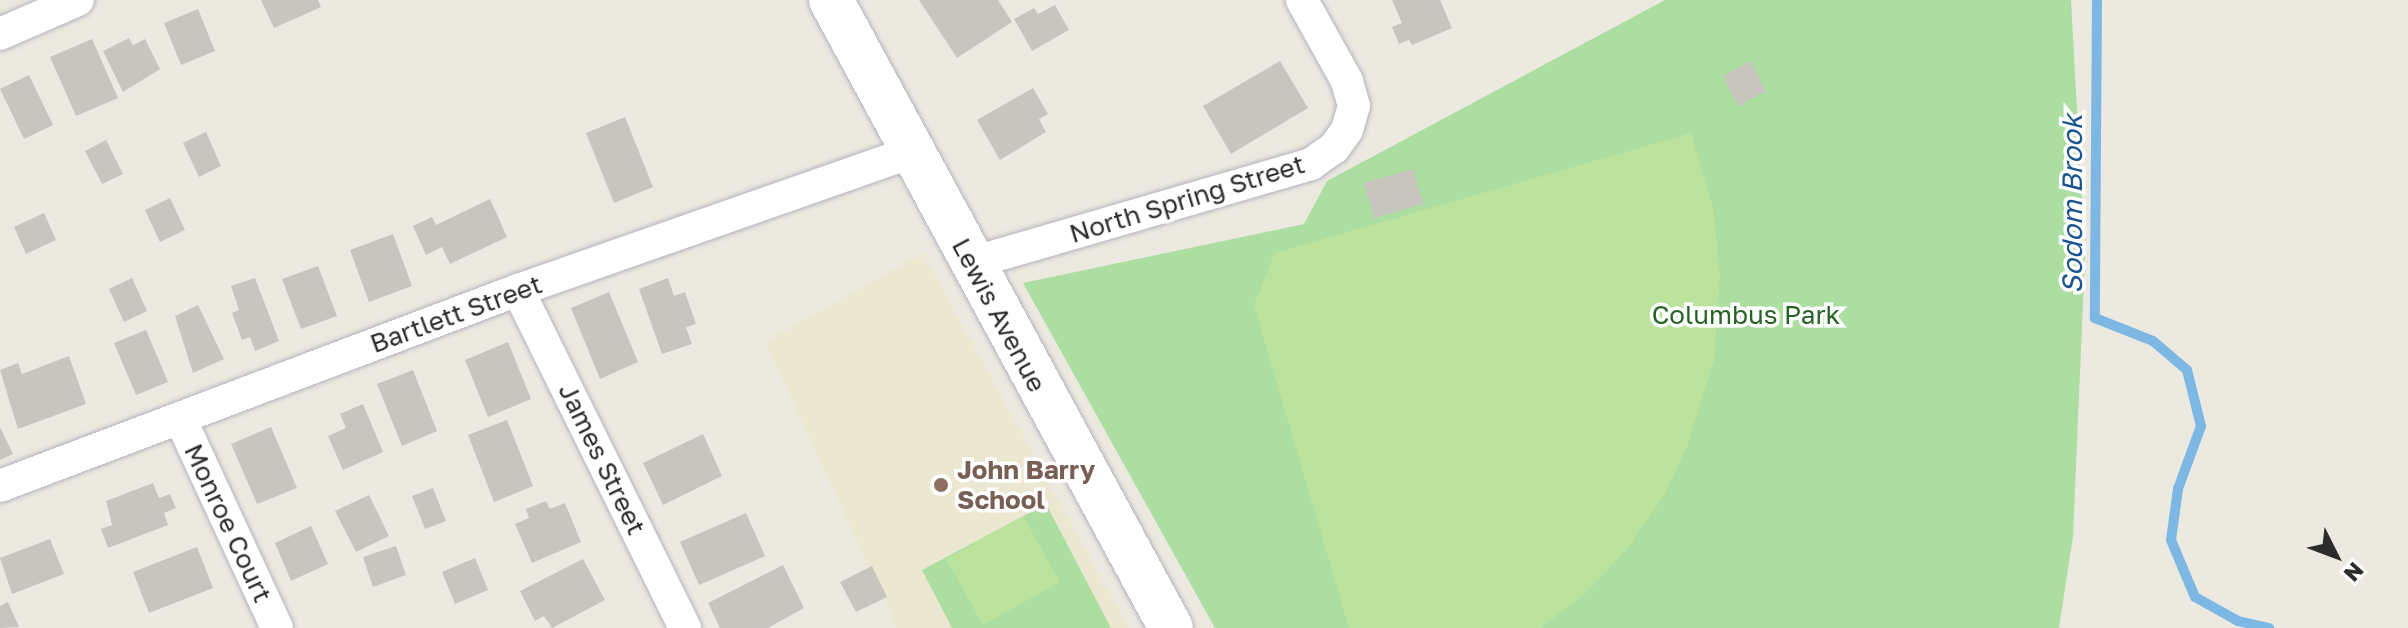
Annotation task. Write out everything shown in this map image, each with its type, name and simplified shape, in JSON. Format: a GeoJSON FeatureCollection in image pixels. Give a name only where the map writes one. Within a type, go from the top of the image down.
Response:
{"type":"FeatureCollection","features":[{"type":"Feature","properties":{"kind":"main road","name":"Lewis Avenue"},"geometry":{"type":"LineString","coordinates":[[831,0],[1171,628]]}},
{"type":"Feature","properties":{"kind":"street"},"geometry":{"type":"LineString","coordinates":[[0,34],[78,0]]}},
{"type":"Feature","properties":{"kind":"street","name":"North Spring Street"},"geometry":{"type":"LineString","coordinates":[[971,263],[1311,164],[1334,148],[1347,130],[1354,106],[1347,81],[1302,0]]}},
{"type":"Feature","properties":{"kind":"street","name":"Bartlett Street"},"geometry":{"type":"LineString","coordinates":[[0,486],[518,290],[914,151]]}},
{"type":"Feature","properties":{"kind":"street","name":"James Street"},"geometry":{"type":"LineString","coordinates":[[518,290],[685,628]]}},
{"type":"Feature","properties":{"kind":"street","name":"Monroe Court"},"geometry":{"type":"LineString","coordinates":[[180,418],[277,628]]}},
{"type":"Feature","properties":{"kind":"shaded area","name":"John Barry School"},"geometry":{"type":"Polygon","coordinates":[[[923,253],[1129,628],[897,628],[765,342],[923,253]]]}},
{"type":"Feature","properties":{"kind":"green space","name":"Columbus Park"},"geometry":{"type":"Polygon","coordinates":[[[1665,0],[2071,0],[2085,256],[2073,536],[2059,628],[1215,628],[1023,283],[1304,224],[1327,181],[1665,0]]]}},
{"type":"Feature","properties":{"kind":"green space"},"geometry":{"type":"Polygon","coordinates":[[[1691,133],[1713,208],[1720,276],[1714,361],[1687,446],[1665,494],[1627,549],[1584,595],[1540,628],[1349,628],[1254,305],[1275,253],[1691,133]]]}},
{"type":"Feature","properties":{"kind":"green space"},"geometry":{"type":"Polygon","coordinates":[[[1046,504],[1111,628],[952,628],[922,570],[1046,504]]]}},
{"type":"Feature","properties":{"kind":"green space"},"geometry":{"type":"Polygon","coordinates":[[[1023,516],[1060,582],[983,625],[946,559],[1023,516]]]}},
{"type":"Feature","properties":{"kind":"building"},"geometry":{"type":"Polygon","coordinates":[[[261,0],[318,0],[321,7],[274,28],[261,0]]]}},
{"type":"Feature","properties":{"kind":"building"},"geometry":{"type":"Polygon","coordinates":[[[919,0],[998,0],[1012,22],[957,58],[919,0]]]}},
{"type":"Feature","properties":{"kind":"building"},"geometry":{"type":"Polygon","coordinates":[[[1392,0],[1440,0],[1452,28],[1412,45],[1409,40],[1399,44],[1392,27],[1402,23],[1392,0]]]}},
{"type":"Feature","properties":{"kind":"building"},"geometry":{"type":"Polygon","coordinates":[[[1055,5],[1069,30],[1032,51],[1014,19],[1034,8],[1038,14],[1055,5]]]}},
{"type":"Feature","properties":{"kind":"building"},"geometry":{"type":"Polygon","coordinates":[[[198,9],[215,51],[181,65],[164,23],[198,9]]]}},
{"type":"Feature","properties":{"kind":"building"},"geometry":{"type":"Polygon","coordinates":[[[129,38],[133,45],[145,39],[160,69],[123,92],[103,51],[129,38]]]}},
{"type":"Feature","properties":{"kind":"building"},"geometry":{"type":"Polygon","coordinates":[[[92,39],[118,98],[76,116],[50,57],[92,39]]]}},
{"type":"Feature","properties":{"kind":"building"},"geometry":{"type":"Polygon","coordinates":[[[1280,61],[1308,108],[1231,154],[1203,106],[1280,61]]]}},
{"type":"Feature","properties":{"kind":"building"},"geometry":{"type":"Polygon","coordinates":[[[1751,61],[1766,91],[1738,106],[1723,76],[1751,61]]]}},
{"type":"Feature","properties":{"kind":"building"},"geometry":{"type":"Polygon","coordinates":[[[29,75],[53,125],[24,139],[0,89],[29,75]]]}},
{"type":"Feature","properties":{"kind":"building"},"geometry":{"type":"Polygon","coordinates":[[[1033,88],[1048,114],[1039,119],[1046,132],[1000,160],[977,120],[1033,88]]]}},
{"type":"Feature","properties":{"kind":"building"},"geometry":{"type":"Polygon","coordinates":[[[625,117],[653,187],[614,203],[586,133],[625,117]]]}},
{"type":"Feature","properties":{"kind":"building"},"geometry":{"type":"Polygon","coordinates":[[[206,132],[221,166],[199,177],[183,143],[206,132]]]}},
{"type":"Feature","properties":{"kind":"building"},"geometry":{"type":"Polygon","coordinates":[[[106,140],[123,174],[102,184],[85,151],[106,140]]]}},
{"type":"Feature","properties":{"kind":"building"},"geometry":{"type":"Polygon","coordinates":[[[1413,169],[1423,204],[1374,218],[1364,183],[1413,169]]]}},
{"type":"Feature","properties":{"kind":"building"},"geometry":{"type":"Polygon","coordinates":[[[170,198],[185,230],[160,242],[145,210],[170,198]]]}},
{"type":"Feature","properties":{"kind":"building"},"geometry":{"type":"Polygon","coordinates":[[[490,199],[507,237],[450,264],[442,247],[426,255],[413,226],[432,217],[436,225],[490,199]]]}},
{"type":"Feature","properties":{"kind":"building"},"geometry":{"type":"Polygon","coordinates":[[[44,213],[56,240],[26,254],[14,227],[44,213]]]}},
{"type":"Feature","properties":{"kind":"building"},"geometry":{"type":"Polygon","coordinates":[[[393,234],[412,286],[369,302],[350,250],[393,234]]]}},
{"type":"Feature","properties":{"kind":"building"},"geometry":{"type":"Polygon","coordinates":[[[318,266],[337,316],[301,329],[282,279],[318,266]]]}},
{"type":"Feature","properties":{"kind":"building"},"geometry":{"type":"Polygon","coordinates":[[[132,278],[147,311],[124,322],[109,289],[132,278]]]}},
{"type":"Feature","properties":{"kind":"building"},"geometry":{"type":"Polygon","coordinates":[[[255,278],[279,341],[255,351],[250,337],[242,340],[232,313],[239,310],[231,286],[255,278]]]}},
{"type":"Feature","properties":{"kind":"building"},"geometry":{"type":"Polygon","coordinates":[[[668,278],[674,296],[685,292],[696,324],[686,327],[692,344],[662,354],[639,289],[668,278]]]}},
{"type":"Feature","properties":{"kind":"building"},"geometry":{"type":"Polygon","coordinates":[[[609,292],[638,362],[600,379],[571,308],[609,292]]]}},
{"type":"Feature","properties":{"kind":"building"},"geometry":{"type":"Polygon","coordinates":[[[198,305],[224,359],[193,373],[175,316],[198,305]]]}},
{"type":"Feature","properties":{"kind":"building"},"geometry":{"type":"Polygon","coordinates":[[[146,330],[168,382],[136,395],[114,343],[146,330]]]}},
{"type":"Feature","properties":{"kind":"building"},"geometry":{"type":"Polygon","coordinates":[[[508,342],[531,399],[488,417],[465,360],[508,342]]]}},
{"type":"Feature","properties":{"kind":"building"},"geometry":{"type":"Polygon","coordinates":[[[69,356],[86,404],[18,429],[0,370],[18,363],[22,374],[69,356]]]}},
{"type":"Feature","properties":{"kind":"building"},"geometry":{"type":"Polygon","coordinates":[[[413,370],[437,431],[402,446],[377,384],[413,370]]]}},
{"type":"Feature","properties":{"kind":"building"},"geometry":{"type":"Polygon","coordinates":[[[363,404],[383,452],[343,470],[328,436],[346,428],[340,414],[363,404]]]}},
{"type":"Feature","properties":{"kind":"building"},"geometry":{"type":"Polygon","coordinates":[[[507,420],[533,486],[494,502],[468,435],[507,420]]]}},
{"type":"Feature","properties":{"kind":"building"},"geometry":{"type":"Polygon","coordinates":[[[0,427],[13,454],[0,460],[0,427]]]}},
{"type":"Feature","properties":{"kind":"building"},"geometry":{"type":"Polygon","coordinates":[[[271,427],[297,488],[257,504],[231,444],[271,427]]]}},
{"type":"Feature","properties":{"kind":"building"},"geometry":{"type":"Polygon","coordinates":[[[703,434],[722,476],[663,505],[643,463],[703,434]]]}},
{"type":"Feature","properties":{"kind":"building"},"geometry":{"type":"Polygon","coordinates":[[[153,483],[159,498],[170,494],[176,508],[164,513],[168,525],[108,548],[101,529],[112,525],[106,501],[153,483]]]}},
{"type":"Feature","properties":{"kind":"building"},"geometry":{"type":"Polygon","coordinates":[[[433,488],[446,521],[425,529],[412,496],[433,488]]]}},
{"type":"Feature","properties":{"kind":"building"},"geometry":{"type":"Polygon","coordinates":[[[369,495],[389,536],[356,552],[335,511],[369,495]]]}},
{"type":"Feature","properties":{"kind":"building"},"geometry":{"type":"Polygon","coordinates":[[[546,501],[550,509],[565,503],[581,542],[532,563],[515,524],[529,518],[526,509],[546,501]]]}},
{"type":"Feature","properties":{"kind":"building"},"geometry":{"type":"Polygon","coordinates":[[[746,513],[765,556],[699,585],[680,542],[746,513]]]}},
{"type":"Feature","properties":{"kind":"building"},"geometry":{"type":"Polygon","coordinates":[[[311,526],[328,564],[291,581],[275,543],[311,526]]]}},
{"type":"Feature","properties":{"kind":"building"},"geometry":{"type":"Polygon","coordinates":[[[50,539],[64,574],[12,594],[0,558],[50,539]]]}},
{"type":"Feature","properties":{"kind":"building"},"geometry":{"type":"Polygon","coordinates":[[[396,546],[406,575],[373,587],[363,557],[396,546]]]}},
{"type":"Feature","properties":{"kind":"building"},"geometry":{"type":"Polygon","coordinates":[[[197,547],[213,588],[149,613],[133,572],[197,547]]]}},
{"type":"Feature","properties":{"kind":"building"},"geometry":{"type":"Polygon","coordinates":[[[475,558],[488,590],[455,604],[442,572],[475,558]]]}},
{"type":"Feature","properties":{"kind":"building"},"geometry":{"type":"Polygon","coordinates":[[[583,559],[605,600],[552,628],[544,616],[535,621],[520,591],[583,559]]]}},
{"type":"Feature","properties":{"kind":"building"},"geometry":{"type":"Polygon","coordinates":[[[783,565],[804,608],[768,628],[720,628],[708,603],[783,565]]]}},
{"type":"Feature","properties":{"kind":"building"},"geometry":{"type":"Polygon","coordinates":[[[872,566],[887,597],[856,612],[840,582],[872,566]]]}},
{"type":"Feature","properties":{"kind":"building"},"geometry":{"type":"Polygon","coordinates":[[[8,602],[19,627],[0,628],[0,606],[8,602]]]}},
{"type":"Feature","properties":{"kind":"waterway","name":"Sodom Brook"},"geometry":{"type":"LineString","coordinates":[[2097,0],[2095,318],[2153,341],[2187,370],[2201,426],[2178,489],[2171,540],[2195,597],[2238,621],[2269,628]]}},
{"type":"Feature","properties":{"kind":"place","name":"John Barry School"},"geometry":{"type":"Point","coordinates":[941,485]}}]}
